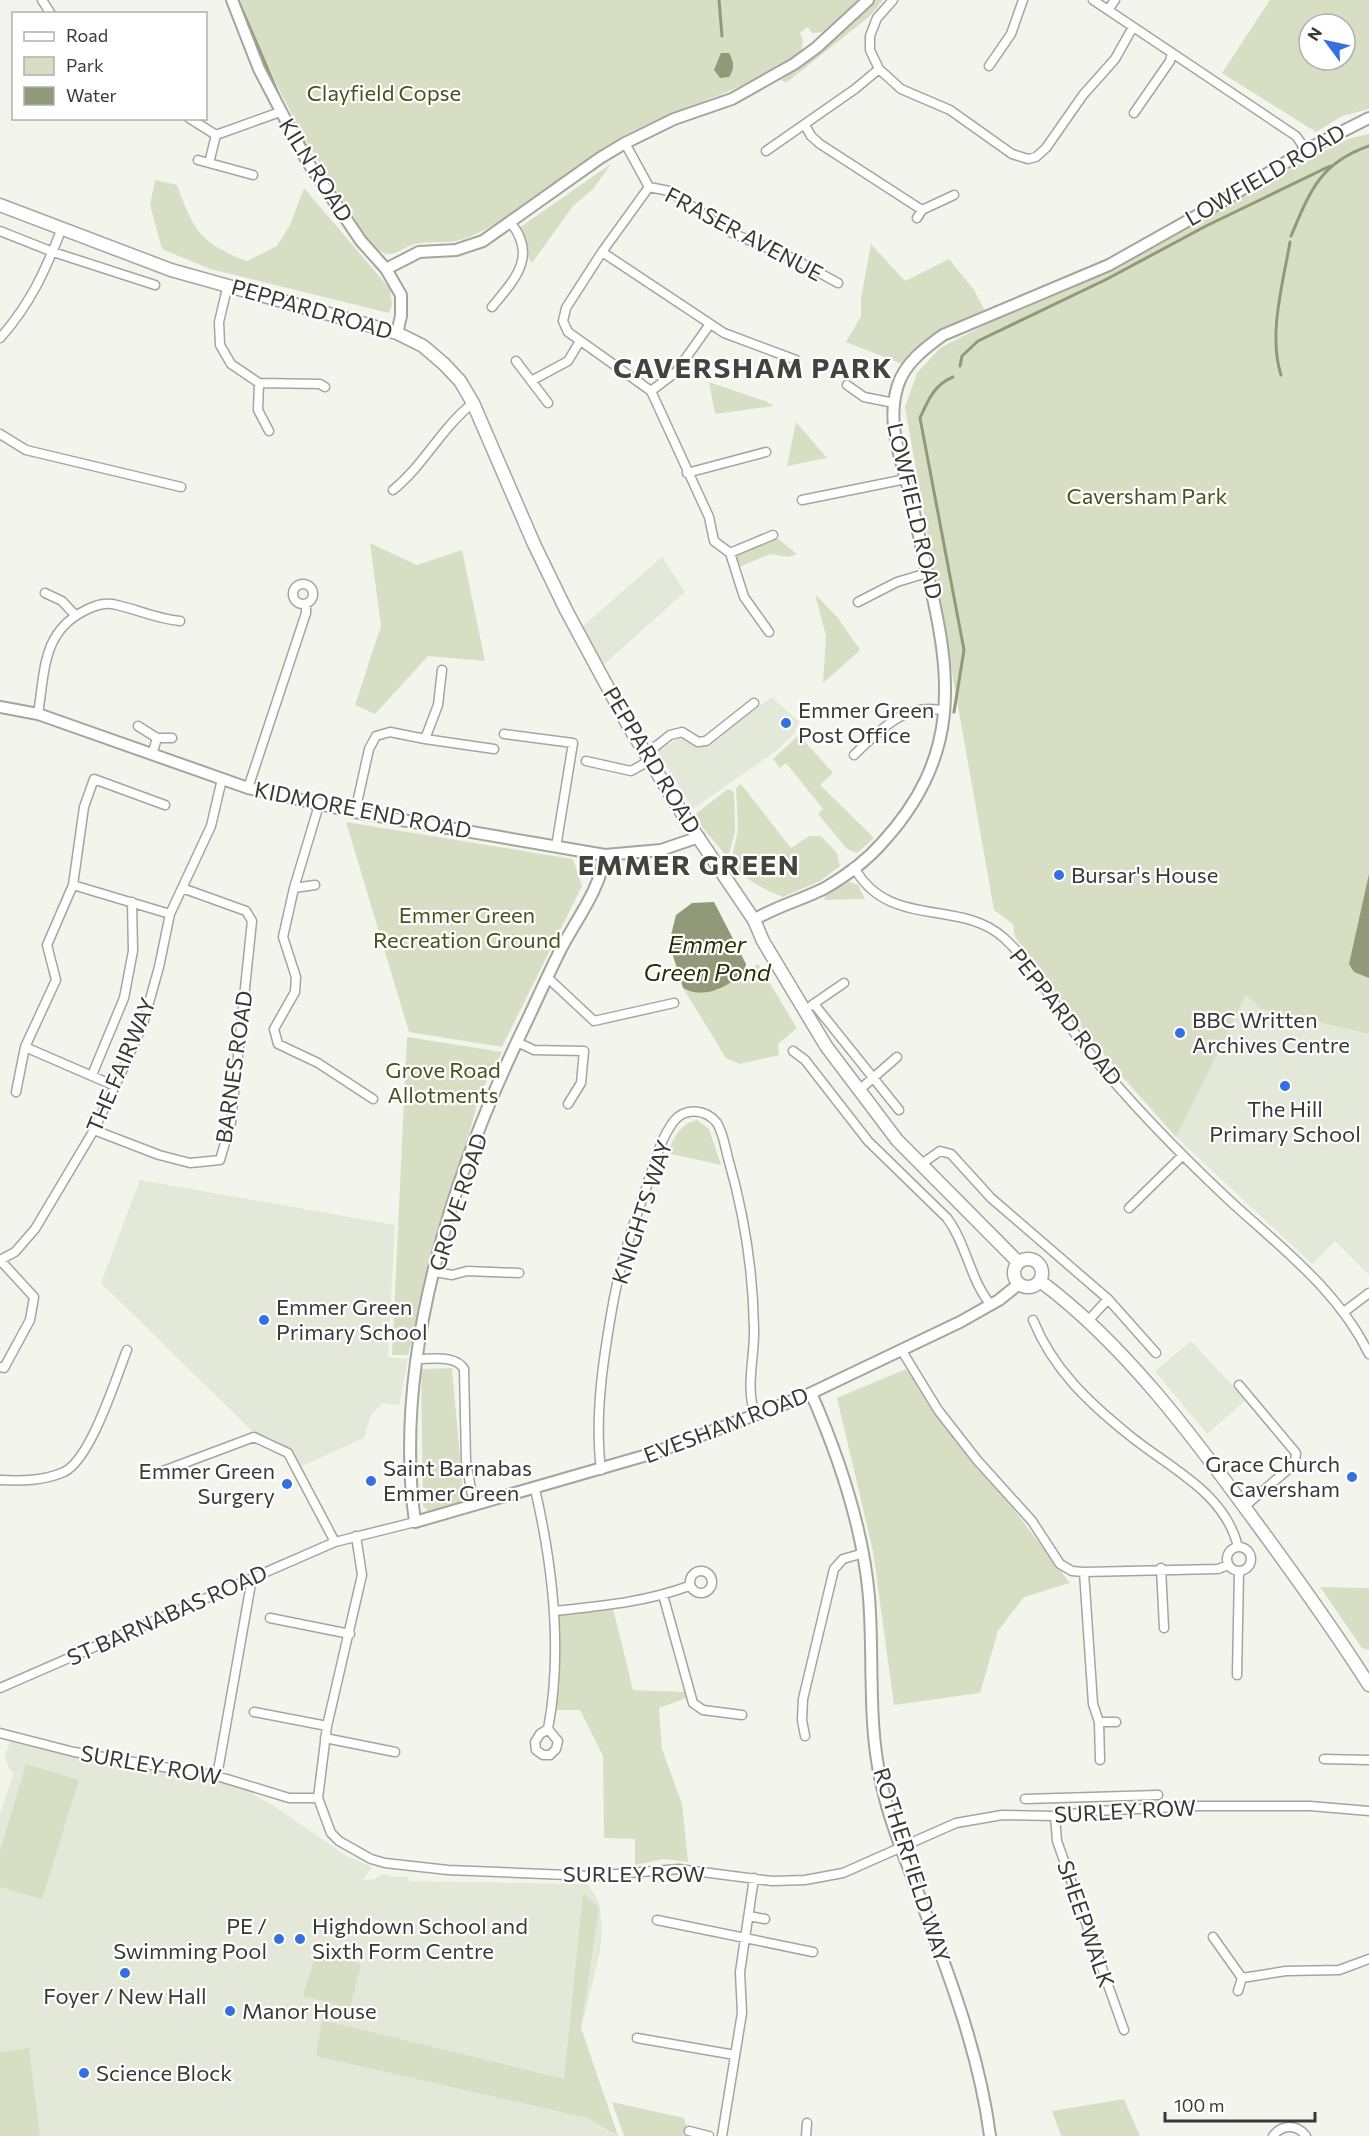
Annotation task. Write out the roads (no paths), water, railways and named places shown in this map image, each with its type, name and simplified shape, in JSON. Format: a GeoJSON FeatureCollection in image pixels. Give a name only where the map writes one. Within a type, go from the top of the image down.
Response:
{"type":"FeatureCollection","features":[{"type":"Feature","properties":{"kind":"main road","name":"PEPPARD ROAD"},"geometry":{"type":"LineString","coordinates":[[0,205],[171,270],[228,284],[397,333],[423,346],[444,364],[460,381],[473,403],[534,544],[566,610],[647,758],[754,920],[763,941],[802,1010],[858,1091],[920,1165],[1018,1262]]}},
{"type":"Feature","properties":{"kind":"main road"},"geometry":{"type":"LineString","coordinates":[[1027,1258],[1036,1261],[1042,1269],[1040,1281],[1031,1287],[1019,1284],[1014,1271],[1018,1262],[1027,1258]]}},
{"type":"Feature","properties":{"kind":"main road"},"geometry":{"type":"LineString","coordinates":[[1040,1281],[1088,1321],[1151,1389],[1245,1506],[1365,1671],[1369,1685]]}},
{"type":"Feature","properties":{"kind":"street","name":"KILN ROAD"},"geometry":{"type":"LineString","coordinates":[[232,0],[259,69],[307,161],[361,241],[386,269],[401,295],[401,316],[397,333]]}},
{"type":"Feature","properties":{"kind":"street"},"geometry":{"type":"LineString","coordinates":[[386,269],[419,252],[467,248],[511,223],[600,158],[625,143],[674,119],[732,99],[794,64],[816,48],[868,0]]}},
{"type":"Feature","properties":{"kind":"street"},"geometry":{"type":"LineString","coordinates":[[893,0],[871,28],[870,50],[879,69],[901,89],[950,110],[1012,154],[1028,159],[1036,157],[1046,148],[1083,95],[1115,59],[1133,27]]}},
{"type":"Feature","properties":{"kind":"street"},"geometry":{"type":"LineString","coordinates":[[989,66],[1011,34],[1023,0]]}},
{"type":"Feature","properties":{"kind":"street"},"geometry":{"type":"LineString","coordinates":[[1093,0],[1296,136],[1306,150]]}},
{"type":"Feature","properties":{"kind":"street"},"geometry":{"type":"LineString","coordinates":[[1108,10],[1115,0]]}},
{"type":"Feature","properties":{"kind":"street"},"geometry":{"type":"LineString","coordinates":[[1134,113],[1170,61],[1172,53]]}},
{"type":"Feature","properties":{"kind":"street"},"geometry":{"type":"LineString","coordinates":[[766,151],[805,125],[879,69]]}},
{"type":"Feature","properties":{"kind":"street"},"geometry":{"type":"LineString","coordinates":[[216,135],[280,112]]}},
{"type":"Feature","properties":{"kind":"street","name":"LOWFIELD ROAD"},"geometry":{"type":"LineString","coordinates":[[854,867],[882,844],[909,812],[928,774],[945,711],[947,680],[940,625],[892,423],[898,383],[907,366],[943,335],[1108,265],[1221,202],[1306,150],[1369,118]]}},
{"type":"Feature","properties":{"kind":"street"},"geometry":{"type":"LineString","coordinates":[[192,120],[216,135]]}},
{"type":"Feature","properties":{"kind":"street"},"geometry":{"type":"LineString","coordinates":[[805,125],[811,136],[820,144],[920,214],[954,195]]}},
{"type":"Feature","properties":{"kind":"street"},"geometry":{"type":"LineString","coordinates":[[209,163],[216,135]]}},
{"type":"Feature","properties":{"kind":"street"},"geometry":{"type":"LineString","coordinates":[[625,143],[650,187],[640,204],[602,252],[566,308],[562,321],[568,332],[651,391],[709,517],[714,542],[730,553],[744,597],[769,632]]}},
{"type":"Feature","properties":{"kind":"street"},"geometry":{"type":"LineString","coordinates":[[198,160],[253,175]]}},
{"type":"Feature","properties":{"kind":"street","name":"FRASER AVENUE"},"geometry":{"type":"LineString","coordinates":[[650,187],[669,191],[732,233],[794,259],[838,283]]}},
{"type":"Feature","properties":{"kind":"street"},"geometry":{"type":"LineString","coordinates":[[492,307],[519,274],[524,252],[521,236],[511,223]]}},
{"type":"Feature","properties":{"kind":"street"},"geometry":{"type":"LineString","coordinates":[[0,338],[18,319],[40,283],[62,228]]}},
{"type":"Feature","properties":{"kind":"street"},"geometry":{"type":"LineString","coordinates":[[0,231],[53,252],[155,285]]}},
{"type":"Feature","properties":{"kind":"street"},"geometry":{"type":"LineString","coordinates":[[602,252],[724,333],[796,360]]}},
{"type":"Feature","properties":{"kind":"street"},"geometry":{"type":"LineString","coordinates":[[228,284],[219,322],[220,345],[231,364],[260,383],[320,384],[325,387]]}},
{"type":"Feature","properties":{"kind":"street"},"geometry":{"type":"LineString","coordinates":[[651,391],[676,372],[710,324]]}},
{"type":"Feature","properties":{"kind":"street"},"geometry":{"type":"LineString","coordinates":[[531,381],[568,361],[580,341]]}},
{"type":"Feature","properties":{"kind":"street"},"geometry":{"type":"LineString","coordinates":[[516,362],[548,403]]}},
{"type":"Feature","properties":{"kind":"street"},"geometry":{"type":"LineString","coordinates":[[260,383],[258,410],[269,431]]}},
{"type":"Feature","properties":{"kind":"street"},"geometry":{"type":"LineString","coordinates":[[847,386],[864,397],[894,403]]}},
{"type":"Feature","properties":{"kind":"street"},"geometry":{"type":"LineString","coordinates":[[393,490],[424,460],[453,419],[473,403]]}},
{"type":"Feature","properties":{"kind":"street"},"geometry":{"type":"LineString","coordinates":[[0,434],[26,450],[181,487]]}},
{"type":"Feature","properties":{"kind":"street"},"geometry":{"type":"LineString","coordinates":[[687,473],[766,452]]}},
{"type":"Feature","properties":{"kind":"street"},"geometry":{"type":"LineString","coordinates":[[802,500],[906,479]]}},
{"type":"Feature","properties":{"kind":"street"},"geometry":{"type":"LineString","coordinates":[[730,553],[772,535]]}},
{"type":"Feature","properties":{"kind":"street"},"geometry":{"type":"LineString","coordinates":[[858,602],[897,582],[927,573]]}},
{"type":"Feature","properties":{"kind":"street"},"geometry":{"type":"LineString","coordinates":[[45,593],[62,601],[75,615]]}},
{"type":"Feature","properties":{"kind":"street"},"geometry":{"type":"LineString","coordinates":[[867,597],[872,607]]}},
{"type":"Feature","properties":{"kind":"street"},"geometry":{"type":"LineString","coordinates":[[38,714],[47,654],[61,625],[75,615],[98,604],[116,605],[161,620],[180,621]]}},
{"type":"Feature","properties":{"kind":"street"},"geometry":{"type":"LineString","coordinates":[[248,788],[306,613],[306,604]]}},
{"type":"Feature","properties":{"kind":"street"},"geometry":{"type":"LineString","coordinates":[[426,739],[438,705],[442,670]]}},
{"type":"Feature","properties":{"kind":"street"},"geometry":{"type":"LineString","coordinates":[[586,761],[631,771],[670,735],[682,732],[698,742],[706,741],[754,702]]}},
{"type":"Feature","properties":{"kind":"street","name":"KIDMORE END ROAD"},"geometry":{"type":"LineString","coordinates":[[0,707],[38,714],[248,788],[355,812],[605,855],[661,850],[699,837]]}},
{"type":"Feature","properties":{"kind":"street"},"geometry":{"type":"LineString","coordinates":[[854,755],[882,728],[905,712],[932,708],[945,711]]}},
{"type":"Feature","properties":{"kind":"street"},"geometry":{"type":"LineString","coordinates":[[138,726],[158,738],[172,738]]}},
{"type":"Feature","properties":{"kind":"street"},"geometry":{"type":"LineString","coordinates":[[355,812],[369,749],[376,736],[390,732],[494,749]]}},
{"type":"Feature","properties":{"kind":"street"},"geometry":{"type":"LineString","coordinates":[[504,734],[573,743],[556,847]]}},
{"type":"Feature","properties":{"kind":"street"},"geometry":{"type":"LineString","coordinates":[[153,755],[158,738]]}},
{"type":"Feature","properties":{"kind":"street"},"geometry":{"type":"LineString","coordinates":[[16,1092],[25,1047],[56,980],[47,945],[73,885],[84,807],[94,779],[165,805]]}},
{"type":"Feature","properties":{"kind":"street","name":"THE FAIRWAY"},"geometry":{"type":"LineString","coordinates":[[0,1260],[15,1252],[35,1229],[94,1130],[115,1086],[143,1024],[159,967],[170,914],[211,826],[222,779]]}},
{"type":"Feature","properties":{"kind":"street"},"geometry":{"type":"LineString","coordinates":[[319,805],[294,888],[283,937],[296,977],[295,992],[274,1029],[278,1044],[318,1063],[374,1099]]}},
{"type":"Feature","properties":{"kind":"street","name":"GROVE ROAD"},"geometry":{"type":"LineString","coordinates":[[415,1522],[410,1483],[408,1436],[418,1359],[435,1272],[452,1209],[478,1134],[517,1042],[597,886],[602,874],[605,855]]}},
{"type":"Feature","properties":{"kind":"street"},"geometry":{"type":"LineString","coordinates":[[754,920],[826,887],[854,867]]}},
{"type":"Feature","properties":{"kind":"street","name":"PEPPARD ROAD"},"geometry":{"type":"LineString","coordinates":[[854,867],[875,894],[890,903],[966,920],[992,929],[1004,938],[1025,961],[1088,1051],[1182,1156],[1299,1263],[1344,1312],[1369,1354]]}},
{"type":"Feature","properties":{"kind":"street"},"geometry":{"type":"LineString","coordinates":[[73,885],[170,914]]}},
{"type":"Feature","properties":{"kind":"street"},"geometry":{"type":"LineString","coordinates":[[294,888],[315,885]]}},
{"type":"Feature","properties":{"kind":"street","name":"BARNES ROAD"},"geometry":{"type":"LineString","coordinates":[[94,1130],[159,1155],[190,1163],[220,1160],[231,1122],[252,921],[246,910],[183,888]]}},
{"type":"Feature","properties":{"kind":"street"},"geometry":{"type":"LineString","coordinates":[[92,1075],[124,998],[133,951],[132,902]]}},
{"type":"Feature","properties":{"kind":"street"},"geometry":{"type":"LineString","coordinates":[[548,978],[594,1021],[674,1003]]}},
{"type":"Feature","properties":{"kind":"street"},"geometry":{"type":"LineString","coordinates":[[802,1010],[844,983]]}},
{"type":"Feature","properties":{"kind":"street"},"geometry":{"type":"LineString","coordinates":[[814,1004],[899,1110]]}},
{"type":"Feature","properties":{"kind":"street"},"geometry":{"type":"LineString","coordinates":[[517,1042],[534,1050],[584,1051],[581,1083],[568,1104]]}},
{"type":"Feature","properties":{"kind":"street"},"geometry":{"type":"LineString","coordinates":[[25,1047],[115,1086]]}},
{"type":"Feature","properties":{"kind":"street"},"geometry":{"type":"LineString","coordinates":[[793,1051],[805,1060],[868,1141],[952,1225],[968,1255],[980,1292],[991,1305]]}},
{"type":"Feature","properties":{"kind":"street"},"geometry":{"type":"LineString","coordinates":[[858,1091],[897,1057]]}},
{"type":"Feature","properties":{"kind":"street","name":"KNIGHTS WAY"},"geometry":{"type":"LineString","coordinates":[[601,1470],[598,1444],[601,1391],[614,1297],[632,1230],[658,1154],[675,1120],[692,1112],[704,1112],[717,1123],[738,1190],[749,1256],[754,1330],[751,1395],[755,1414]]}},
{"type":"Feature","properties":{"kind":"street"},"geometry":{"type":"LineString","coordinates":[[920,1165],[940,1151],[951,1154],[991,1198],[1108,1299],[1156,1353]]}},
{"type":"Feature","properties":{"kind":"street"},"geometry":{"type":"LineString","coordinates":[[1130,1208],[1182,1156]]}},
{"type":"Feature","properties":{"kind":"street"},"geometry":{"type":"LineString","coordinates":[[0,1260],[34,1297],[30,1320],[3,1368],[0,1367]]}},
{"type":"Feature","properties":{"kind":"street"},"geometry":{"type":"LineString","coordinates":[[435,1272],[452,1275],[467,1271],[519,1272]]}},
{"type":"Feature","properties":{"kind":"street","name":"EVESHAM ROAD"},"geometry":{"type":"LineString","coordinates":[[415,1522],[654,1454],[811,1393],[902,1351],[991,1305],[1019,1284]]}},
{"type":"Feature","properties":{"kind":"street"},"geometry":{"type":"LineString","coordinates":[[1344,1312],[1369,1293]]}},
{"type":"Feature","properties":{"kind":"street"},"geometry":{"type":"LineString","coordinates":[[1088,1321],[1108,1299]]}},
{"type":"Feature","properties":{"kind":"street"},"geometry":{"type":"LineString","coordinates":[[1033,1320],[1044,1346],[1063,1374],[1130,1436],[1209,1495],[1234,1532],[1238,1547]]}},
{"type":"Feature","properties":{"kind":"street"},"geometry":{"type":"LineString","coordinates":[[0,1480],[39,1480],[66,1471],[83,1453],[95,1431],[127,1350]]}},
{"type":"Feature","properties":{"kind":"street"},"geometry":{"type":"LineString","coordinates":[[902,1351],[938,1410],[977,1460],[1032,1521],[1060,1564],[1072,1571],[1084,1572],[1161,1568],[1218,1569],[1228,1565]]}},
{"type":"Feature","properties":{"kind":"street"},"geometry":{"type":"LineString","coordinates":[[418,1359],[452,1360],[461,1364],[464,1369],[466,1461],[474,1506]]}},
{"type":"Feature","properties":{"kind":"street"},"geometry":{"type":"LineString","coordinates":[[1239,1385],[1296,1453],[1292,1467],[1245,1506]]}},
{"type":"Feature","properties":{"kind":"street","name":"ROTHERFIELD WAY"},"geometry":{"type":"LineString","coordinates":[[811,1393],[837,1458],[864,1553],[870,1625],[872,1723],[882,1788],[901,1848],[942,1954],[976,2068],[990,2136]]}},
{"type":"Feature","properties":{"kind":"street"},"geometry":{"type":"LineString","coordinates":[[155,1474],[254,1437],[288,1453],[335,1542]]}},
{"type":"Feature","properties":{"kind":"street"},"geometry":{"type":"LineString","coordinates":[[535,1489],[547,1542],[555,1611],[554,1682],[548,1729]]}},
{"type":"Feature","properties":{"kind":"street"},"geometry":{"type":"LineString","coordinates":[[318,1798],[327,1726],[362,1575],[356,1536],[415,1522]]}},
{"type":"Feature","properties":{"kind":"street","name":"ST BARNABAS ROAD"},"geometry":{"type":"LineString","coordinates":[[0,1688],[335,1542],[356,1536]]}},
{"type":"Feature","properties":{"kind":"street"},"geometry":{"type":"LineString","coordinates":[[1228,1565],[1229,1552],[1238,1547],[1245,1549],[1251,1558],[1249,1566],[1239,1571]]}},
{"type":"Feature","properties":{"kind":"street"},"geometry":{"type":"LineString","coordinates":[[805,1736],[802,1720],[804,1699],[834,1569],[843,1559],[864,1553]]}},
{"type":"Feature","properties":{"kind":"street"},"geometry":{"type":"LineString","coordinates":[[1228,1565],[1239,1571]]}},
{"type":"Feature","properties":{"kind":"street"},"geometry":{"type":"LineString","coordinates":[[1161,1568],[1164,1628]]}},
{"type":"Feature","properties":{"kind":"street"},"geometry":{"type":"LineString","coordinates":[[1237,1675],[1239,1571]]}},
{"type":"Feature","properties":{"kind":"street"},"geometry":{"type":"LineString","coordinates":[[1084,1572],[1094,1704],[1099,1722],[1100,1761]]}},
{"type":"Feature","properties":{"kind":"street"},"geometry":{"type":"LineString","coordinates":[[217,1776],[252,1578]]}},
{"type":"Feature","properties":{"kind":"street"},"geometry":{"type":"LineString","coordinates":[[555,1611],[616,1604],[663,1595],[689,1586]]}},
{"type":"Feature","properties":{"kind":"street"},"geometry":{"type":"LineString","coordinates":[[663,1595],[693,1703],[703,1710],[742,1714]]}},
{"type":"Feature","properties":{"kind":"street"},"geometry":{"type":"LineString","coordinates":[[270,1618],[350,1634]]}},
{"type":"Feature","properties":{"kind":"street"},"geometry":{"type":"LineString","coordinates":[[254,1712],[327,1726]]}},
{"type":"Feature","properties":{"kind":"street"},"geometry":{"type":"LineString","coordinates":[[1099,1722],[1116,1722]]}},
{"type":"Feature","properties":{"kind":"street","name":"SURLEY ROW"},"geometry":{"type":"LineString","coordinates":[[0,1734],[74,1752],[217,1776],[289,1798],[318,1798],[331,1833],[364,1856],[385,1863],[448,1870],[591,1876],[679,1869],[772,1881],[826,1877],[901,1848],[956,1823],[1002,1815],[1059,1816],[1095,1811],[1200,1806],[1310,1806],[1369,1811]]}},
{"type":"Feature","properties":{"kind":"street"},"geometry":{"type":"LineString","coordinates":[[325,1738],[395,1752]]}},
{"type":"Feature","properties":{"kind":"street"},"geometry":{"type":"LineString","coordinates":[[1324,1759],[1369,1760]]}},
{"type":"Feature","properties":{"kind":"street"},"geometry":{"type":"LineString","coordinates":[[1025,1799],[1158,1795]]}},
{"type":"Feature","properties":{"kind":"street","name":"SHEEPWALK"},"geometry":{"type":"LineString","coordinates":[[1060,1798],[1057,1841],[1124,2030]]}},
{"type":"Feature","properties":{"kind":"street"},"geometry":{"type":"LineString","coordinates":[[722,2136],[742,2013],[740,1972],[754,1878]]}},
{"type":"Feature","properties":{"kind":"street"},"geometry":{"type":"LineString","coordinates":[[749,1916],[765,1919]]}},
{"type":"Feature","properties":{"kind":"street"},"geometry":{"type":"LineString","coordinates":[[657,1920],[813,1952]]}},
{"type":"Feature","properties":{"kind":"street"},"geometry":{"type":"LineString","coordinates":[[1213,1937],[1242,1978]]}},
{"type":"Feature","properties":{"kind":"street"},"geometry":{"type":"LineString","coordinates":[[1242,1978],[1286,1971],[1339,1970],[1369,1959]]}},
{"type":"Feature","properties":{"kind":"street"},"geometry":{"type":"LineString","coordinates":[[1238,1991],[1242,1978]]}},
{"type":"Feature","properties":{"kind":"street"},"geometry":{"type":"LineString","coordinates":[[637,2038],[735,2055]]}},
{"type":"Feature","properties":{"kind":"street"},"geometry":{"type":"LineString","coordinates":[[806,2136],[807,2123]]}},
{"type":"Feature","properties":{"kind":"street"},"geometry":{"type":"LineString","coordinates":[[1273,2136],[1282,2128],[1289,2126],[1297,2128],[1306,2136]]}},
{"type":"Feature","properties":{"kind":"street"},"geometry":{"type":"LineString","coordinates":[[689,2131],[709,2136]]}},
{"type":"Feature","properties":{"kind":"water"},"geometry":{"type":"Polygon","coordinates":[[[721,53],[729,53],[732,59],[733,68],[729,77],[720,78],[714,70],[721,53]]]}},
{"type":"Feature","properties":{"kind":"water"},"geometry":{"type":"Polygon","coordinates":[[[1369,874],[1369,978],[1354,972],[1349,964],[1369,874]]]}},
{"type":"Feature","properties":{"kind":"water","name":"Emmer Green Pond"},"geometry":{"type":"Polygon","coordinates":[[[714,902],[746,964],[744,974],[730,983],[715,990],[699,993],[683,988],[669,943],[676,915],[692,903],[714,902]]]}},
{"type":"Feature","properties":{"kind":"waterway"},"geometry":{"type":"LineString","coordinates":[[238,0],[280,98]]}},
{"type":"Feature","properties":{"kind":"waterway"},"geometry":{"type":"LineString","coordinates":[[719,0],[722,36]]}},
{"type":"Feature","properties":{"kind":"waterway"},"geometry":{"type":"LineString","coordinates":[[293,122],[309,152]]}},
{"type":"Feature","properties":{"kind":"waterway"},"geometry":{"type":"LineString","coordinates":[[1291,236],[1304,205],[1319,180],[1339,161],[1369,146]]}},
{"type":"Feature","properties":{"kind":"waterway"},"geometry":{"type":"LineString","coordinates":[[960,366],[962,356],[978,341],[1107,279],[1206,226],[1330,166]]}},
{"type":"Feature","properties":{"kind":"waterway"},"geometry":{"type":"LineString","coordinates":[[1281,375],[1277,359],[1276,326],[1290,242]]}},
{"type":"Feature","properties":{"kind":"waterway"},"geometry":{"type":"LineString","coordinates":[[953,377],[937,388],[920,418],[964,650],[954,712]]}},
{"type":"Feature","properties":{"kind":"place","name":"Emmer Green Post Office"},"geometry":{"type":"Point","coordinates":[786,723]}},
{"type":"Feature","properties":{"kind":"place","name":"Bursar's House"},"geometry":{"type":"Point","coordinates":[1059,875]}},
{"type":"Feature","properties":{"kind":"place","name":"BBC Written Archives Centre"},"geometry":{"type":"Point","coordinates":[1180,1033]}},
{"type":"Feature","properties":{"kind":"place","name":"The Hill Primary School"},"geometry":{"type":"Point","coordinates":[1285,1086]}},
{"type":"Feature","properties":{"kind":"place","name":"Emmer Green Primary School"},"geometry":{"type":"Point","coordinates":[264,1320]}},
{"type":"Feature","properties":{"kind":"place","name":"Grace Church Caversham"},"geometry":{"type":"Point","coordinates":[1352,1477]}},
{"type":"Feature","properties":{"kind":"place","name":"Saint Barnabas Emmer Green"},"geometry":{"type":"Point","coordinates":[371,1481]}},
{"type":"Feature","properties":{"kind":"place","name":"Emmer Green Surgery"},"geometry":{"type":"Point","coordinates":[287,1484]}},
{"type":"Feature","properties":{"kind":"place","name":"PE / Swimming Pool"},"geometry":{"type":"Point","coordinates":[279,1939]}},
{"type":"Feature","properties":{"kind":"place","name":"Highdown School and Sixth Form Centre"},"geometry":{"type":"Point","coordinates":[300,1939]}},
{"type":"Feature","properties":{"kind":"place","name":"Foyer / New Hall"},"geometry":{"type":"Point","coordinates":[125,1973]}},
{"type":"Feature","properties":{"kind":"place","name":"Manor House"},"geometry":{"type":"Point","coordinates":[230,2011]}},
{"type":"Feature","properties":{"kind":"place","name":"Science Block"},"geometry":{"type":"Point","coordinates":[84,2073]}},
{"type":"Feature","properties":{"kind":"district","name":"CAVERSHAM PARK"},"geometry":{"type":"Point","coordinates":[753,368]}},
{"type":"Feature","properties":{"kind":"district","name":"EMMER GREEN"},"geometry":{"type":"Point","coordinates":[689,865]}},
{"type":"Feature","properties":{"kind":"park label","name":"Clayfield Copse"},"geometry":{"type":"Point","coordinates":[384,93]}},
{"type":"Feature","properties":{"kind":"park label","name":"Caversham Park"},"geometry":{"type":"Point","coordinates":[1147,496]}},
{"type":"Feature","properties":{"kind":"park label","name":"Emmer Green Recreation Ground"},"geometry":{"type":"Point","coordinates":[467,928]}},
{"type":"Feature","properties":{"kind":"park label","name":"Grove Road Allotments"},"geometry":{"type":"Point","coordinates":[443,1082]}}]}
